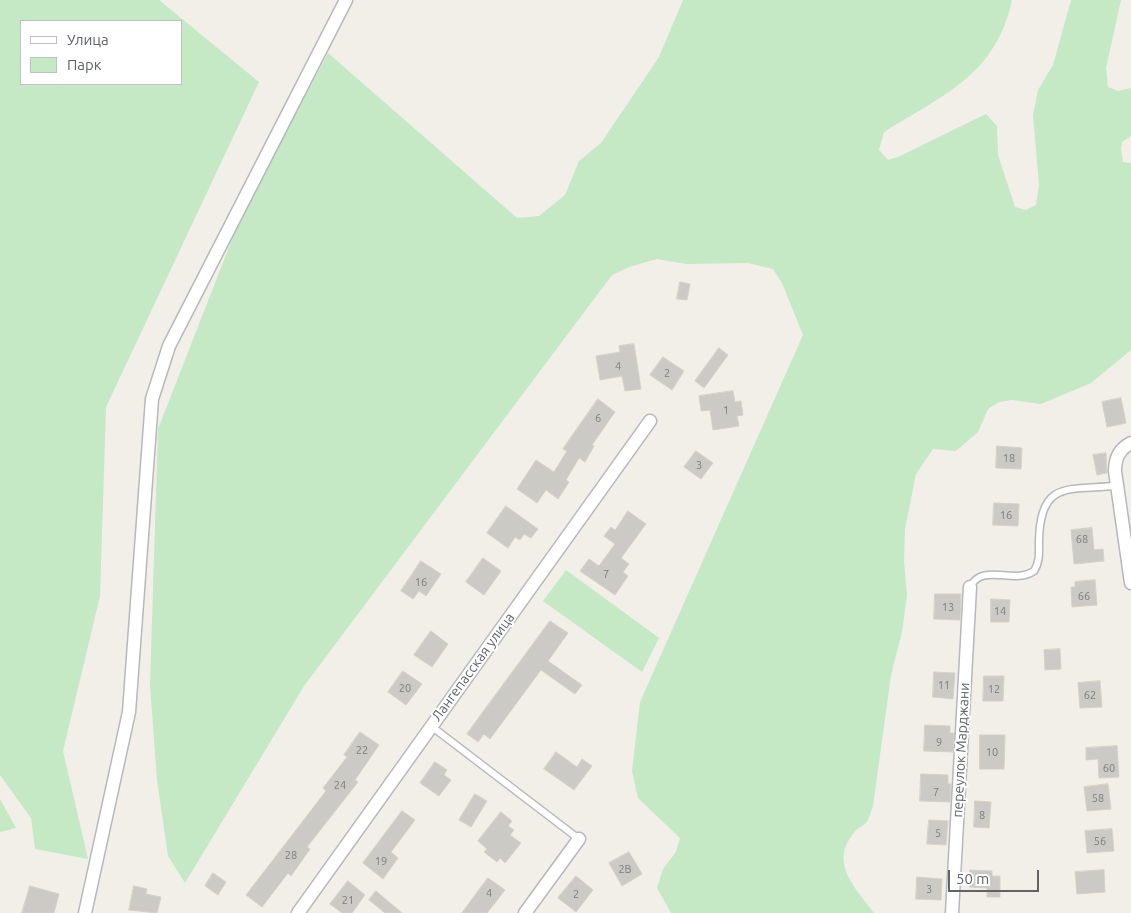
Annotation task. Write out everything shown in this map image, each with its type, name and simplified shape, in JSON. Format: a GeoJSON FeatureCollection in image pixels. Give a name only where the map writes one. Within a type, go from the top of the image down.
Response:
{"type":"FeatureCollection","features":[{"type":"Feature","properties":{"kind":"street"},"geometry":{"type":"LineString","coordinates":[[85,913],[129,712],[152,399],[169,346],[346,0]]}},
{"type":"Feature","properties":{"kind":"street","name":"Лангепасская улица"},"geometry":{"type":"LineString","coordinates":[[298,913],[650,422]]}},
{"type":"Feature","properties":{"kind":"street"},"geometry":{"type":"LineString","coordinates":[[1131,443],[1124,446],[1115,460],[1115,486],[1131,583]]}},
{"type":"Feature","properties":{"kind":"street","name":"переулок Марджани"},"geometry":{"type":"LineString","coordinates":[[952,913],[970,587]]}},
{"type":"Feature","properties":{"kind":"street"},"geometry":{"type":"LineString","coordinates":[[525,913],[578,840]]}},
{"type":"Feature","properties":{"kind":"lane"},"geometry":{"type":"LineString","coordinates":[[970,587],[980,575],[1024,576],[1034,571],[1039,559],[1039,522],[1042,510],[1053,495],[1063,491],[1115,486]]}},
{"type":"Feature","properties":{"kind":"lane"},"geometry":{"type":"LineString","coordinates":[[431,726],[578,840]]}},
{"type":"Feature","properties":{"kind":"green space"},"geometry":{"type":"Polygon","coordinates":[[[0,0],[159,0],[259,82],[106,407],[100,596],[63,751],[88,859],[35,849],[31,818],[0,775],[0,0]]]}},
{"type":"Feature","properties":{"kind":"green space"},"geometry":{"type":"Polygon","coordinates":[[[683,0],[1012,0],[1004,26],[994,47],[980,65],[946,94],[884,132],[879,150],[888,160],[898,157],[986,114],[997,126],[998,155],[1015,207],[1026,210],[1036,205],[1039,185],[1033,115],[1038,90],[1053,65],[1071,0],[1121,0],[1106,68],[1108,87],[1118,91],[1131,88],[1131,136],[1122,142],[1121,149],[1123,162],[1131,163],[1131,350],[1091,383],[1041,404],[1012,400],[999,402],[988,409],[978,432],[956,451],[933,449],[916,474],[905,529],[904,562],[907,595],[902,632],[891,675],[873,806],[865,824],[854,832],[846,845],[844,855],[844,865],[853,885],[874,913],[671,913],[657,888],[663,869],[676,852],[680,838],[638,798],[632,771],[640,702],[803,335],[782,283],[773,269],[748,263],[687,264],[657,259],[629,267],[612,275],[304,686],[185,883],[168,856],[157,780],[150,685],[158,429],[240,219],[328,53],[517,218],[539,216],[565,195],[579,161],[601,143],[659,57],[683,0]]]}},
{"type":"Feature","properties":{"kind":"green space"},"geometry":{"type":"Polygon","coordinates":[[[566,570],[659,638],[642,672],[543,601],[566,570]]]}},
{"type":"Feature","properties":{"kind":"green space"},"geometry":{"type":"Polygon","coordinates":[[[0,799],[16,828],[0,832],[0,799]]]}},
{"type":"Feature","properties":{"kind":"building"},"geometry":{"type":"Polygon","coordinates":[[[680,282],[690,284],[687,300],[677,299],[680,282]]]}},
{"type":"Feature","properties":{"kind":"building"},"geometry":{"type":"Polygon","coordinates":[[[634,344],[641,389],[625,391],[622,376],[600,380],[596,356],[620,352],[619,346],[634,344]]]}},
{"type":"Feature","properties":{"kind":"building"},"geometry":{"type":"Polygon","coordinates":[[[719,348],[728,355],[704,388],[695,381],[719,348]]]}},
{"type":"Feature","properties":{"kind":"building"},"geometry":{"type":"Polygon","coordinates":[[[663,357],[684,371],[672,390],[650,375],[663,357]]]}},
{"type":"Feature","properties":{"kind":"building"},"geometry":{"type":"Polygon","coordinates":[[[733,391],[735,402],[741,401],[743,415],[737,416],[739,426],[713,430],[710,410],[701,411],[699,396],[733,391]]]}},
{"type":"Feature","properties":{"kind":"building"},"geometry":{"type":"Polygon","coordinates":[[[1121,398],[1126,423],[1107,427],[1102,402],[1121,398]]]}},
{"type":"Feature","properties":{"kind":"building"},"geometry":{"type":"Polygon","coordinates":[[[598,399],[615,412],[592,445],[594,446],[585,462],[579,458],[566,480],[569,482],[558,499],[546,490],[537,503],[517,489],[536,460],[554,472],[567,451],[563,449],[598,399]]]}},
{"type":"Feature","properties":{"kind":"building"},"geometry":{"type":"Polygon","coordinates":[[[997,446],[1022,448],[1021,469],[996,468],[997,446]]]}},
{"type":"Feature","properties":{"kind":"building"},"geometry":{"type":"Polygon","coordinates":[[[696,451],[713,463],[701,479],[684,467],[696,451]]]}},
{"type":"Feature","properties":{"kind":"building"},"geometry":{"type":"Polygon","coordinates":[[[1106,453],[1107,473],[1097,475],[1093,455],[1106,453]]]}},
{"type":"Feature","properties":{"kind":"building"},"geometry":{"type":"Polygon","coordinates":[[[994,503],[1019,504],[1018,526],[993,525],[994,503]]]}},
{"type":"Feature","properties":{"kind":"building"},"geometry":{"type":"Polygon","coordinates":[[[506,506],[538,529],[531,538],[524,534],[520,540],[515,537],[508,548],[487,533],[506,506]]]}},
{"type":"Feature","properties":{"kind":"building"},"geometry":{"type":"Polygon","coordinates":[[[628,511],[646,524],[621,558],[629,564],[623,572],[628,576],[615,595],[580,571],[589,559],[599,566],[615,544],[604,536],[611,527],[615,530],[628,511]]]}},
{"type":"Feature","properties":{"kind":"building"},"geometry":{"type":"Polygon","coordinates":[[[1092,528],[1094,550],[1103,549],[1104,561],[1074,564],[1071,530],[1092,528]]]}},
{"type":"Feature","properties":{"kind":"building"},"geometry":{"type":"Polygon","coordinates":[[[483,558],[501,571],[484,595],[466,582],[483,558]]]}},
{"type":"Feature","properties":{"kind":"building"},"geometry":{"type":"Polygon","coordinates":[[[421,561],[441,574],[426,596],[419,591],[413,599],[401,591],[421,561]]]}},
{"type":"Feature","properties":{"kind":"building"},"geometry":{"type":"Polygon","coordinates":[[[1095,580],[1097,605],[1072,607],[1071,587],[1075,587],[1075,582],[1095,580]]]}},
{"type":"Feature","properties":{"kind":"building"},"geometry":{"type":"Polygon","coordinates":[[[935,594],[961,594],[960,620],[934,619],[935,594]]]}},
{"type":"Feature","properties":{"kind":"building"},"geometry":{"type":"Polygon","coordinates":[[[991,599],[1010,600],[1009,622],[991,622],[991,599]]]}},
{"type":"Feature","properties":{"kind":"building"},"geometry":{"type":"Polygon","coordinates":[[[550,621],[568,633],[548,661],[582,685],[575,694],[541,670],[490,739],[484,734],[478,742],[467,734],[550,621]]]}},
{"type":"Feature","properties":{"kind":"building"},"geometry":{"type":"Polygon","coordinates":[[[431,631],[448,644],[432,667],[414,655],[431,631]]]}},
{"type":"Feature","properties":{"kind":"building"},"geometry":{"type":"Polygon","coordinates":[[[1060,649],[1061,669],[1045,670],[1044,650],[1060,649]]]}},
{"type":"Feature","properties":{"kind":"building"},"geometry":{"type":"Polygon","coordinates":[[[403,671],[422,684],[406,705],[388,692],[403,671]]]}},
{"type":"Feature","properties":{"kind":"building"},"geometry":{"type":"Polygon","coordinates":[[[934,672],[955,673],[953,699],[933,697],[934,672]]]}},
{"type":"Feature","properties":{"kind":"building"},"geometry":{"type":"Polygon","coordinates":[[[984,676],[1004,676],[1003,701],[983,701],[984,676]]]}},
{"type":"Feature","properties":{"kind":"building"},"geometry":{"type":"Polygon","coordinates":[[[1100,681],[1102,707],[1080,708],[1078,683],[1100,681]]]}},
{"type":"Feature","properties":{"kind":"building"},"geometry":{"type":"Polygon","coordinates":[[[925,725],[950,726],[950,733],[954,733],[953,752],[924,751],[925,725]]]}},
{"type":"Feature","properties":{"kind":"building"},"geometry":{"type":"Polygon","coordinates":[[[360,732],[379,745],[355,780],[358,782],[307,847],[310,849],[291,876],[288,873],[262,907],[246,895],[326,791],[323,788],[347,757],[344,755],[360,732]]]}},
{"type":"Feature","properties":{"kind":"building"},"geometry":{"type":"Polygon","coordinates":[[[980,735],[1005,735],[1004,769],[980,769],[980,735]]]}},
{"type":"Feature","properties":{"kind":"building"},"geometry":{"type":"Polygon","coordinates":[[[1117,746],[1119,777],[1099,778],[1098,759],[1086,760],[1086,748],[1117,746]]]}},
{"type":"Feature","properties":{"kind":"building"},"geometry":{"type":"Polygon","coordinates":[[[556,752],[577,767],[582,759],[592,766],[574,790],[544,769],[556,752]]]}},
{"type":"Feature","properties":{"kind":"building"},"geometry":{"type":"Polygon","coordinates":[[[435,762],[447,770],[444,775],[451,780],[439,796],[420,783],[435,762]]]}},
{"type":"Feature","properties":{"kind":"building"},"geometry":{"type":"Polygon","coordinates":[[[921,774],[948,775],[948,784],[951,784],[950,802],[920,801],[921,774]]]}},
{"type":"Feature","properties":{"kind":"building"},"geometry":{"type":"Polygon","coordinates":[[[1108,784],[1111,809],[1087,811],[1084,787],[1108,784]]]}},
{"type":"Feature","properties":{"kind":"building"},"geometry":{"type":"Polygon","coordinates":[[[475,794],[487,801],[471,827],[459,820],[475,794]]]}},
{"type":"Feature","properties":{"kind":"building"},"geometry":{"type":"Polygon","coordinates":[[[975,801],[991,802],[989,828],[974,827],[975,801]]]}},
{"type":"Feature","properties":{"kind":"building"},"geometry":{"type":"Polygon","coordinates":[[[402,811],[415,820],[391,852],[398,858],[383,879],[363,863],[402,811]]]}},
{"type":"Feature","properties":{"kind":"building"},"geometry":{"type":"Polygon","coordinates":[[[501,812],[512,821],[508,826],[514,830],[510,835],[521,843],[505,863],[500,858],[497,862],[484,852],[487,849],[478,841],[501,812]]]}},
{"type":"Feature","properties":{"kind":"building"},"geometry":{"type":"Polygon","coordinates":[[[929,820],[948,821],[946,845],[927,844],[929,820]]]}},
{"type":"Feature","properties":{"kind":"building"},"geometry":{"type":"Polygon","coordinates":[[[1112,829],[1114,851],[1087,853],[1085,831],[1112,829]]]}},
{"type":"Feature","properties":{"kind":"building"},"geometry":{"type":"Polygon","coordinates":[[[629,852],[642,874],[622,886],[609,863],[629,852]]]}},
{"type":"Feature","properties":{"kind":"building"},"geometry":{"type":"Polygon","coordinates":[[[970,870],[992,871],[992,876],[1000,876],[1000,897],[987,897],[987,888],[970,887],[970,870]]]}},
{"type":"Feature","properties":{"kind":"building"},"geometry":{"type":"Polygon","coordinates":[[[1104,870],[1105,892],[1077,894],[1075,872],[1104,870]]]}},
{"type":"Feature","properties":{"kind":"building"},"geometry":{"type":"Polygon","coordinates":[[[213,873],[226,882],[218,895],[205,886],[213,873]]]}},
{"type":"Feature","properties":{"kind":"building"},"geometry":{"type":"Polygon","coordinates":[[[576,876],[593,890],[576,912],[558,898],[576,876]]]}},
{"type":"Feature","properties":{"kind":"building"},"geometry":{"type":"Polygon","coordinates":[[[917,877],[942,879],[941,900],[916,899],[917,877]]]}},
{"type":"Feature","properties":{"kind":"building"},"geometry":{"type":"Polygon","coordinates":[[[488,878],[505,890],[487,913],[462,913],[488,878]]]}},
{"type":"Feature","properties":{"kind":"building"},"geometry":{"type":"Polygon","coordinates":[[[348,881],[365,895],[352,913],[342,913],[330,904],[348,881]]]}},
{"type":"Feature","properties":{"kind":"building"},"geometry":{"type":"Polygon","coordinates":[[[30,886],[59,894],[54,913],[22,913],[30,886]]]}},
{"type":"Feature","properties":{"kind":"building"},"geometry":{"type":"Polygon","coordinates":[[[134,886],[147,889],[146,894],[161,897],[157,913],[129,910],[134,886]]]}},
{"type":"Feature","properties":{"kind":"building"},"geometry":{"type":"Polygon","coordinates":[[[376,891],[402,913],[385,913],[369,900],[376,891]]]}}]}
